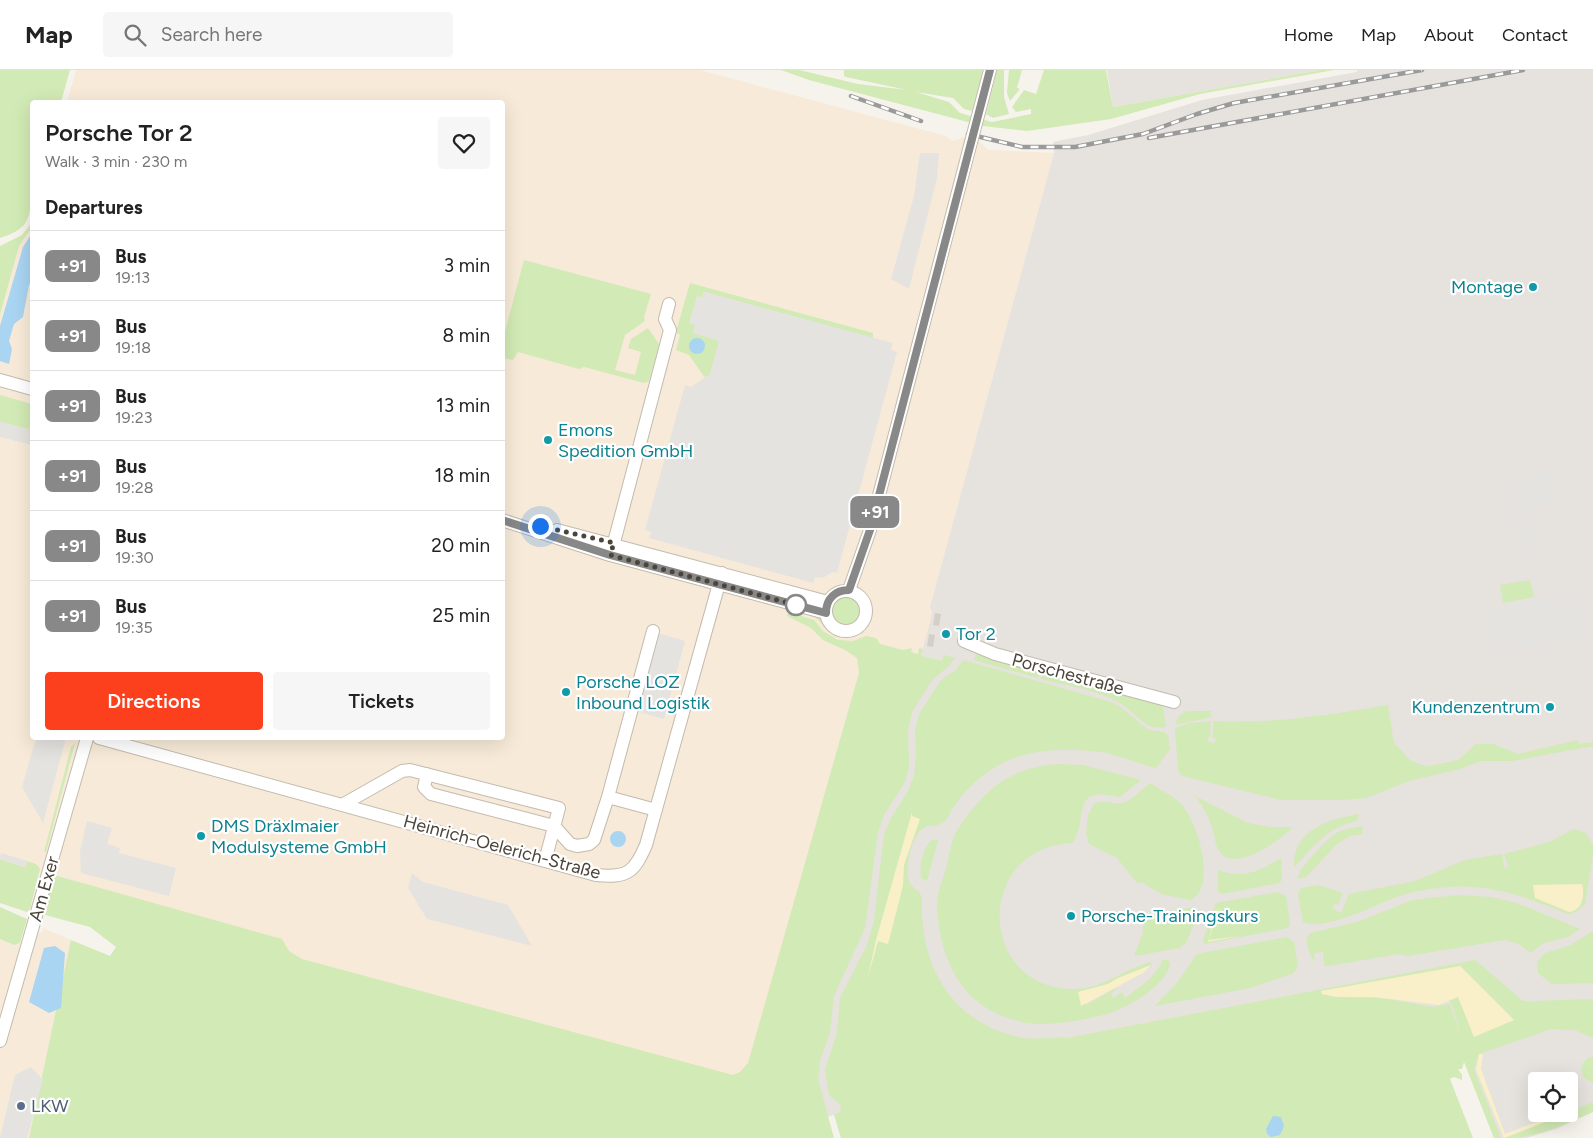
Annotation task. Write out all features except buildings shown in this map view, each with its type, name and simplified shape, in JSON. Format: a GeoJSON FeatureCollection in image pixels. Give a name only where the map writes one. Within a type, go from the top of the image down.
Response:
{"type":"FeatureCollection","features":[{"type":"Feature","properties":{"kind":"street"},"geometry":{"type":"LineString","coordinates":[[854,592],[990,70]]}},
{"type":"Feature","properties":{"kind":"street"},"geometry":{"type":"LineString","coordinates":[[612,549],[670,330],[665,319],[669,304]]}},
{"type":"Feature","properties":{"kind":"street"},"geometry":{"type":"LineString","coordinates":[[0,380],[30,388]]}},
{"type":"Feature","properties":{"kind":"street"},"geometry":{"type":"LineString","coordinates":[[505,520],[827,607]]}},
{"type":"Feature","properties":{"kind":"street","name":"Heinrich-Oelerich-Straße"},"geometry":{"type":"LineString","coordinates":[[106,740],[596,875],[628,874],[638,862],[656,810],[720,578]]}},
{"type":"Feature","properties":{"kind":"street"},"geometry":{"type":"LineString","coordinates":[[837,592],[854,592],[865,602],[867,613],[861,625],[850,631],[837,629],[831,625],[827,607],[837,592]]}},
{"type":"Feature","properties":{"kind":"street"},"geometry":{"type":"LineString","coordinates":[[427,774],[424,787],[431,794],[554,826],[570,844],[577,846],[589,844],[597,834],[654,631]]}},
{"type":"Feature","properties":{"kind":"street","name":"Porschestraße"},"geometry":{"type":"LineString","coordinates":[[964,641],[995,654],[1174,702]]}},
{"type":"Feature","properties":{"kind":"street","name":"Am Exer"},"geometry":{"type":"LineString","coordinates":[[0,1041],[86,740]]}},
{"type":"Feature","properties":{"kind":"street"},"geometry":{"type":"LineString","coordinates":[[342,805],[402,771],[410,770],[559,808],[545,861]]}},
{"type":"Feature","properties":{"kind":"street"},"geometry":{"type":"LineString","coordinates":[[608,797],[656,810]]}},
{"type":"Feature","properties":{"kind":"shaded area"},"geometry":{"type":"Polygon","coordinates":[[[76,70],[700,70],[946,136],[952,141],[965,137],[979,141],[988,150],[1054,153],[930,607],[932,612],[928,630],[787,1128],[302,959],[289,951],[54,875],[37,931],[42,933],[43,928],[71,940],[66,1026],[30,1138],[0,1138],[0,939],[14,945],[21,943],[40,873],[0,859],[0,315],[19,246],[30,230],[30,740],[505,740],[505,100],[68,100],[76,70]]]}},
{"type":"Feature","properties":{"kind":"shaded area"},"geometry":{"type":"Polygon","coordinates":[[[1107,70],[1321,70],[1113,107],[1107,70]]]}},
{"type":"Feature","properties":{"kind":"shaded area"},"geometry":{"type":"Polygon","coordinates":[[[1357,70],[1593,70],[1593,1112],[1578,1119],[1578,1072],[1528,1072],[1528,1122],[1571,1122],[1556,1129],[1526,1138],[1494,1138],[1447,1017],[956,1081],[787,1128],[928,630],[932,612],[930,607],[1054,153],[1053,142],[1088,135],[1202,100],[1357,72],[1357,70]]]}},
{"type":"Feature","properties":{"kind":"shaded area"},"geometry":{"type":"Polygon","coordinates":[[[920,153],[939,153],[937,178],[909,289],[891,279],[914,196],[920,153]]]}},
{"type":"Feature","properties":{"kind":"shaded area"},"geometry":{"type":"Polygon","coordinates":[[[704,292],[893,343],[891,350],[897,352],[837,573],[832,572],[823,578],[815,577],[813,583],[649,538],[651,532],[645,530],[685,385],[691,387],[710,374],[719,341],[693,333],[695,325],[689,323],[697,296],[702,298],[704,292]]]}},
{"type":"Feature","properties":{"kind":"shaded area"},"geometry":{"type":"Polygon","coordinates":[[[0,422],[30,430],[30,444],[0,437],[0,422]]]}},
{"type":"Feature","properties":{"kind":"shaded area"},"geometry":{"type":"Polygon","coordinates":[[[1554,471],[1559,501],[1531,506],[1539,552],[1519,556],[1506,479],[1554,471]]]}},
{"type":"Feature","properties":{"kind":"shaded area"},"geometry":{"type":"Polygon","coordinates":[[[1575,593],[1582,601],[1587,632],[1583,638],[1495,655],[1488,649],[1483,618],[1488,609],[1575,593]]]}},
{"type":"Feature","properties":{"kind":"shaded area"},"geometry":{"type":"Polygon","coordinates":[[[657,633],[685,641],[664,719],[635,711],[657,633]]]}},
{"type":"Feature","properties":{"kind":"shaded area"},"geometry":{"type":"Polygon","coordinates":[[[35,740],[65,740],[43,823],[22,787],[35,740]]]}},
{"type":"Feature","properties":{"kind":"shaded area"},"geometry":{"type":"Polygon","coordinates":[[[87,821],[112,828],[107,844],[120,848],[119,853],[176,868],[169,896],[81,873],[80,851],[87,821]]]}},
{"type":"Feature","properties":{"kind":"shaded area"},"geometry":{"type":"Polygon","coordinates":[[[1,853],[27,861],[26,867],[0,859],[1,853]]]}},
{"type":"Feature","properties":{"kind":"shaded area"},"geometry":{"type":"Polygon","coordinates":[[[412,873],[423,882],[508,905],[532,946],[427,919],[408,888],[412,873]]]}},
{"type":"Feature","properties":{"kind":"shaded area","name":"LKW"},"geometry":{"type":"Polygon","coordinates":[[[31,1067],[43,1080],[27,1138],[0,1138],[15,1075],[31,1067]]]}},
{"type":"Feature","properties":{"kind":"green space"},"geometry":{"type":"Polygon","coordinates":[[[0,70],[70,70],[62,100],[30,100],[29,216],[24,225],[13,233],[0,238],[0,70]]]}},
{"type":"Feature","properties":{"kind":"green space"},"geometry":{"type":"Polygon","coordinates":[[[781,70],[799,70],[858,84],[907,90],[846,77],[844,76],[844,70],[983,70],[972,111],[964,109],[953,98],[916,92],[949,102],[960,113],[992,122],[1031,114],[1031,109],[1016,112],[1012,107],[1024,90],[1036,94],[1044,70],[1106,70],[1113,107],[1321,70],[1334,70],[1200,94],[1111,119],[1027,131],[983,126],[809,80],[781,70]]]}},
{"type":"Feature","properties":{"kind":"green space"},"geometry":{"type":"Polygon","coordinates":[[[997,70],[1004,70],[1004,97],[1009,114],[993,118],[986,114],[997,70]]]}},
{"type":"Feature","properties":{"kind":"green space"},"geometry":{"type":"Polygon","coordinates":[[[1009,70],[1022,70],[1017,88],[1020,89],[1010,101],[1007,93],[1009,70]]]}},
{"type":"Feature","properties":{"kind":"green space"},"geometry":{"type":"Polygon","coordinates":[[[30,225],[30,230],[19,246],[0,315],[0,246],[22,235],[30,225]]]}},
{"type":"Feature","properties":{"kind":"green space"},"geometry":{"type":"Polygon","coordinates":[[[524,260],[651,294],[644,317],[645,321],[625,335],[615,370],[635,375],[641,352],[628,348],[631,339],[648,328],[659,344],[649,381],[644,383],[584,367],[579,369],[518,352],[513,360],[505,358],[505,331],[524,260]]]}},
{"type":"Feature","properties":{"kind":"green space"},"geometry":{"type":"Polygon","coordinates":[[[690,283],[873,333],[873,338],[704,292],[702,298],[697,296],[695,325],[721,336],[710,374],[715,392],[689,355],[676,350],[680,335],[676,332],[690,283]]]}},
{"type":"Feature","properties":{"kind":"green space"},"geometry":{"type":"Polygon","coordinates":[[[0,395],[30,403],[30,430],[0,422],[0,395]]]}},
{"type":"Feature","properties":{"kind":"green space"},"geometry":{"type":"Polygon","coordinates":[[[1530,580],[1534,597],[1503,603],[1500,585],[1530,580]]]}},
{"type":"Feature","properties":{"kind":"green space"},"geometry":{"type":"Polygon","coordinates":[[[846,595],[857,600],[862,611],[857,622],[846,627],[835,622],[830,611],[835,600],[846,595]]]}},
{"type":"Feature","properties":{"kind":"green space"},"geometry":{"type":"Polygon","coordinates":[[[788,612],[814,620],[823,631],[838,640],[853,641],[866,636],[876,638],[880,644],[903,650],[912,648],[911,652],[918,654],[919,648],[923,649],[921,656],[942,661],[944,655],[955,658],[950,665],[932,680],[912,712],[908,731],[909,766],[905,782],[884,815],[878,832],[865,928],[834,996],[830,1032],[820,1061],[818,1079],[834,1138],[29,1138],[71,940],[110,956],[116,947],[90,927],[45,915],[43,912],[54,875],[282,939],[289,951],[302,959],[733,1075],[740,1072],[748,1063],[859,673],[857,658],[823,640],[811,628],[787,616],[788,612]]]}},
{"type":"Feature","properties":{"kind":"green space"},"geometry":{"type":"Polygon","coordinates":[[[810,615],[820,616],[829,630],[840,635],[865,632],[849,638],[834,636],[819,620],[810,615]]]}},
{"type":"Feature","properties":{"kind":"green space"},"geometry":{"type":"Polygon","coordinates":[[[976,654],[1040,671],[1038,678],[974,660],[976,654]]]}},
{"type":"Feature","properties":{"kind":"green space"},"geometry":{"type":"Polygon","coordinates":[[[963,660],[1111,702],[1122,708],[1148,730],[1164,732],[1168,735],[1170,749],[1156,768],[1091,751],[1058,750],[1027,754],[998,765],[985,774],[959,799],[945,821],[939,825],[923,828],[916,836],[911,848],[907,874],[911,885],[922,897],[923,926],[927,948],[934,969],[944,988],[958,1005],[975,1019],[995,1030],[1018,1037],[1031,1039],[1067,1038],[1475,960],[1523,1001],[1538,1003],[1534,1001],[1593,999],[1593,1038],[1575,1030],[1551,1029],[1479,1054],[1474,1070],[1501,1138],[1494,1138],[1464,1062],[1462,1069],[1458,1069],[1462,1075],[1462,1080],[1454,1077],[1450,1079],[1473,1138],[841,1138],[834,1115],[841,1111],[840,1104],[829,1095],[825,1070],[837,1033],[840,998],[867,945],[874,921],[884,834],[891,818],[908,791],[914,776],[916,757],[915,731],[919,714],[941,680],[956,670],[963,660]],[[1460,966],[1322,994],[1336,997],[1382,998],[1433,1007],[1450,1004],[1462,1039],[1453,1007],[1449,1000],[1458,997],[1474,1036],[1514,1020],[1460,966]]]}},
{"type":"Feature","properties":{"kind":"green space"},"geometry":{"type":"Polygon","coordinates":[[[1043,672],[1163,705],[1166,727],[1159,728],[1147,725],[1123,705],[1104,696],[1041,679],[1043,672]]]}},
{"type":"Feature","properties":{"kind":"green space"},"geometry":{"type":"Polygon","coordinates":[[[1388,705],[1394,743],[1410,760],[1421,765],[1430,766],[1458,760],[1476,744],[1493,744],[1518,754],[1578,740],[1579,744],[1593,742],[1593,746],[1512,761],[1480,761],[1460,769],[1409,781],[1366,798],[1343,800],[1281,800],[1182,776],[1178,770],[1175,728],[1190,723],[1211,721],[1210,735],[1207,741],[1214,743],[1216,738],[1212,737],[1214,721],[1279,720],[1388,705]]]}},
{"type":"Feature","properties":{"kind":"green space"},"geometry":{"type":"Polygon","coordinates":[[[1186,711],[1211,711],[1211,717],[1175,725],[1179,716],[1186,711]]]}},
{"type":"Feature","properties":{"kind":"green space"},"geometry":{"type":"Polygon","coordinates":[[[75,743],[46,852],[44,852],[71,747],[75,743]]]}},
{"type":"Feature","properties":{"kind":"green space"},"geometry":{"type":"Polygon","coordinates":[[[1058,764],[1083,765],[1141,780],[1120,797],[1100,794],[1089,797],[1083,807],[1078,832],[1072,843],[1039,851],[1017,868],[1003,892],[1000,919],[1005,945],[1020,968],[1043,984],[1075,989],[1095,986],[1150,962],[1152,965],[1118,978],[1108,984],[1078,992],[1086,1005],[1118,987],[1111,994],[1113,998],[1122,992],[1125,997],[1121,1001],[1150,979],[1162,963],[1161,960],[1168,960],[1170,965],[1166,974],[1150,991],[1118,1010],[1108,1014],[1072,1021],[1045,1024],[1028,1023],[1006,1018],[988,1009],[973,998],[961,984],[951,967],[944,949],[937,899],[954,838],[958,829],[977,803],[999,783],[1012,776],[1041,766],[1058,764]]]}},
{"type":"Feature","properties":{"kind":"green space"},"geometry":{"type":"Polygon","coordinates":[[[1151,783],[1175,798],[1182,805],[1194,825],[1199,839],[1204,869],[1203,882],[1199,893],[1191,900],[1161,894],[1141,882],[1137,883],[1117,858],[1089,844],[1086,832],[1088,815],[1094,804],[1098,802],[1117,804],[1125,802],[1151,783]]]}},
{"type":"Feature","properties":{"kind":"green space"},"geometry":{"type":"Polygon","coordinates":[[[1195,796],[1248,823],[1271,827],[1293,827],[1269,846],[1247,857],[1236,859],[1227,857],[1218,850],[1210,821],[1195,796]]]}},
{"type":"Feature","properties":{"kind":"green space"},"geometry":{"type":"Polygon","coordinates":[[[1359,814],[1357,821],[1337,828],[1322,838],[1294,867],[1295,854],[1299,844],[1306,835],[1325,823],[1359,814]]]}},
{"type":"Feature","properties":{"kind":"green space"},"geometry":{"type":"Polygon","coordinates":[[[1362,826],[1363,834],[1350,836],[1337,844],[1306,877],[1297,879],[1307,862],[1331,837],[1341,831],[1362,826]]]}},
{"type":"Feature","properties":{"kind":"green space"},"geometry":{"type":"Polygon","coordinates":[[[1574,829],[1586,833],[1593,845],[1585,904],[1576,912],[1568,914],[1510,893],[1495,890],[1449,887],[1403,895],[1336,921],[1312,924],[1303,922],[1298,894],[1301,888],[1319,885],[1343,893],[1338,905],[1335,903],[1332,908],[1341,913],[1349,894],[1415,881],[1465,860],[1502,854],[1504,867],[1506,868],[1508,866],[1504,854],[1549,842],[1574,829]]]}},
{"type":"Feature","properties":{"kind":"green space"},"geometry":{"type":"Polygon","coordinates":[[[932,840],[938,840],[927,881],[921,878],[921,863],[926,847],[932,840]]]}},
{"type":"Feature","properties":{"kind":"green space"},"geometry":{"type":"Polygon","coordinates":[[[1281,858],[1282,880],[1279,883],[1222,894],[1218,891],[1218,870],[1227,873],[1243,874],[1259,870],[1281,858]]]}},
{"type":"Feature","properties":{"kind":"green space"},"geometry":{"type":"Polygon","coordinates":[[[0,859],[25,867],[27,861],[36,864],[40,869],[30,909],[27,912],[0,903],[0,859]]]}},
{"type":"Feature","properties":{"kind":"green space"},"geometry":{"type":"Polygon","coordinates":[[[1278,892],[1286,896],[1290,924],[1288,928],[1204,944],[1203,940],[1216,903],[1278,892]]]}},
{"type":"Feature","properties":{"kind":"green space"},"geometry":{"type":"Polygon","coordinates":[[[1458,895],[1491,897],[1517,903],[1580,929],[1568,937],[1544,943],[1530,953],[1519,944],[1505,940],[1408,956],[1398,954],[1329,966],[1324,966],[1323,952],[1314,953],[1315,962],[1310,955],[1306,940],[1310,933],[1357,922],[1413,900],[1458,895]]]}},
{"type":"Feature","properties":{"kind":"green space"},"geometry":{"type":"Polygon","coordinates":[[[0,907],[27,919],[20,943],[14,945],[0,939],[0,907]]]}},
{"type":"Feature","properties":{"kind":"green space"},"geometry":{"type":"Polygon","coordinates":[[[1188,908],[1194,909],[1197,916],[1186,943],[1180,948],[1134,956],[1142,936],[1145,916],[1188,908]]]}},
{"type":"Feature","properties":{"kind":"green space"},"geometry":{"type":"Polygon","coordinates":[[[1593,931],[1593,983],[1552,984],[1538,973],[1537,962],[1545,953],[1571,945],[1593,931]]]}},
{"type":"Feature","properties":{"kind":"green space"},"geometry":{"type":"Polygon","coordinates":[[[1287,937],[1294,942],[1298,966],[1294,973],[1250,988],[1155,1006],[1177,983],[1197,954],[1287,937]]]}},
{"type":"Feature","properties":{"kind":"green space"},"geometry":{"type":"Polygon","coordinates":[[[1593,1057],[1593,1083],[1583,1077],[1581,1067],[1586,1059],[1593,1057]]]}},
{"type":"Feature","properties":{"kind":"green space"},"geometry":{"type":"Polygon","coordinates":[[[1593,1102],[1593,1112],[1578,1118],[1578,1108],[1593,1102]]]}},
{"type":"Feature","properties":{"kind":"green space"},"geometry":{"type":"Polygon","coordinates":[[[1545,1122],[1569,1122],[1529,1136],[1504,1138],[1545,1122]]]}},
{"type":"Feature","properties":{"kind":"sand"},"geometry":{"type":"Polygon","coordinates":[[[912,812],[912,816],[920,819],[904,865],[903,886],[888,944],[878,941],[867,981],[876,940],[912,812]]]}},
{"type":"Feature","properties":{"kind":"sand"},"geometry":{"type":"Polygon","coordinates":[[[1582,884],[1582,901],[1574,911],[1569,912],[1535,898],[1533,885],[1582,884]]]}},
{"type":"Feature","properties":{"kind":"sand"},"geometry":{"type":"Polygon","coordinates":[[[1223,907],[1218,910],[1209,940],[1241,936],[1208,942],[1217,910],[1223,907]]]}},
{"type":"Feature","properties":{"kind":"sand"},"geometry":{"type":"Polygon","coordinates":[[[1151,965],[1143,973],[1081,1006],[1078,992],[1108,984],[1151,965]]]}},
{"type":"Feature","properties":{"kind":"sand"},"geometry":{"type":"Polygon","coordinates":[[[1460,966],[1514,1020],[1474,1037],[1458,997],[1439,1005],[1374,997],[1336,997],[1322,994],[1321,991],[1460,966]]]}},
{"type":"Feature","properties":{"kind":"sand"},"geometry":{"type":"Polygon","coordinates":[[[1479,1054],[1483,1054],[1481,1069],[1505,1134],[1536,1122],[1545,1122],[1504,1138],[1476,1070],[1479,1054]]]}},
{"type":"Feature","properties":{"kind":"water"},"geometry":{"type":"Polygon","coordinates":[[[30,236],[30,283],[23,317],[14,324],[9,341],[12,349],[9,364],[0,361],[0,326],[23,247],[30,236]]]}},
{"type":"Feature","properties":{"kind":"water"},"geometry":{"type":"Polygon","coordinates":[[[697,338],[705,346],[697,354],[689,346],[697,338]]]}},
{"type":"Feature","properties":{"kind":"water"},"geometry":{"type":"Polygon","coordinates":[[[618,831],[626,839],[618,847],[610,839],[618,831]]]}},
{"type":"Feature","properties":{"kind":"water"},"geometry":{"type":"Polygon","coordinates":[[[55,946],[65,953],[61,1008],[49,1013],[29,1002],[44,948],[55,946]]]}},
{"type":"Feature","properties":{"kind":"water"},"geometry":{"type":"Polygon","coordinates":[[[1273,1116],[1281,1117],[1284,1126],[1280,1135],[1271,1137],[1267,1134],[1266,1129],[1273,1116]]]}},
{"type":"Feature","properties":{"kind":"tunnel"},"geometry":{"type":"LineString","coordinates":[[934,619],[940,620]]}},
{"type":"Feature","properties":{"kind":"tunnel"},"geometry":{"type":"LineString","coordinates":[[928,640],[934,641]]}},
{"type":"Feature","properties":{"kind":"railway"},"geometry":{"type":"LineString","coordinates":[[968,134],[1022,147],[1075,147],[1143,134],[1197,114],[1234,103],[1422,70]]}},
{"type":"Feature","properties":{"kind":"railway"},"geometry":{"type":"LineString","coordinates":[[1149,138],[1523,70]]}},
{"type":"Feature","properties":{"kind":"railway"},"geometry":{"type":"LineString","coordinates":[[851,96],[921,121]]}},
{"type":"Feature","properties":{"kind":"bus line","name":"+91"},"geometry":{"type":"LineString","coordinates":[[505,521],[610,555],[826,613],[826,607],[832,596],[837,592],[849,590],[870,530],[930,307],[990,70]]}},
{"type":"Feature","properties":{"kind":"place","name":"Montage"},"geometry":{"type":"Point","coordinates":[1533,287]}},
{"type":"Feature","properties":{"kind":"place","name":"Emons Spedition GmbH"},"geometry":{"type":"Point","coordinates":[548,440]}},
{"type":"Feature","properties":{"kind":"place","name":"Tor 2"},"geometry":{"type":"Point","coordinates":[946,634]}},
{"type":"Feature","properties":{"kind":"place","name":"Porsche LOZ Inbound Logistik"},"geometry":{"type":"Point","coordinates":[566,692]}},
{"type":"Feature","properties":{"kind":"place","name":"Kundenzentrum"},"geometry":{"type":"Point","coordinates":[1550,707]}},
{"type":"Feature","properties":{"kind":"place","name":"DMS Dräxlmaier Modulsysteme GmbH"},"geometry":{"type":"Point","coordinates":[201,836]}},
{"type":"Feature","properties":{"kind":"place","name":"Porsche-Trainingskurs"},"geometry":{"type":"Point","coordinates":[1071,916]}},
{"type":"Feature","properties":{"kind":"place","name":"LKW"},"geometry":{"type":"Point","coordinates":[21,1106]}},
{"type":"Feature","properties":{"kind":"route"},"geometry":{"type":"LineString","coordinates":[[540,526],[614,543],[610,555],[796,605]]}}]}
